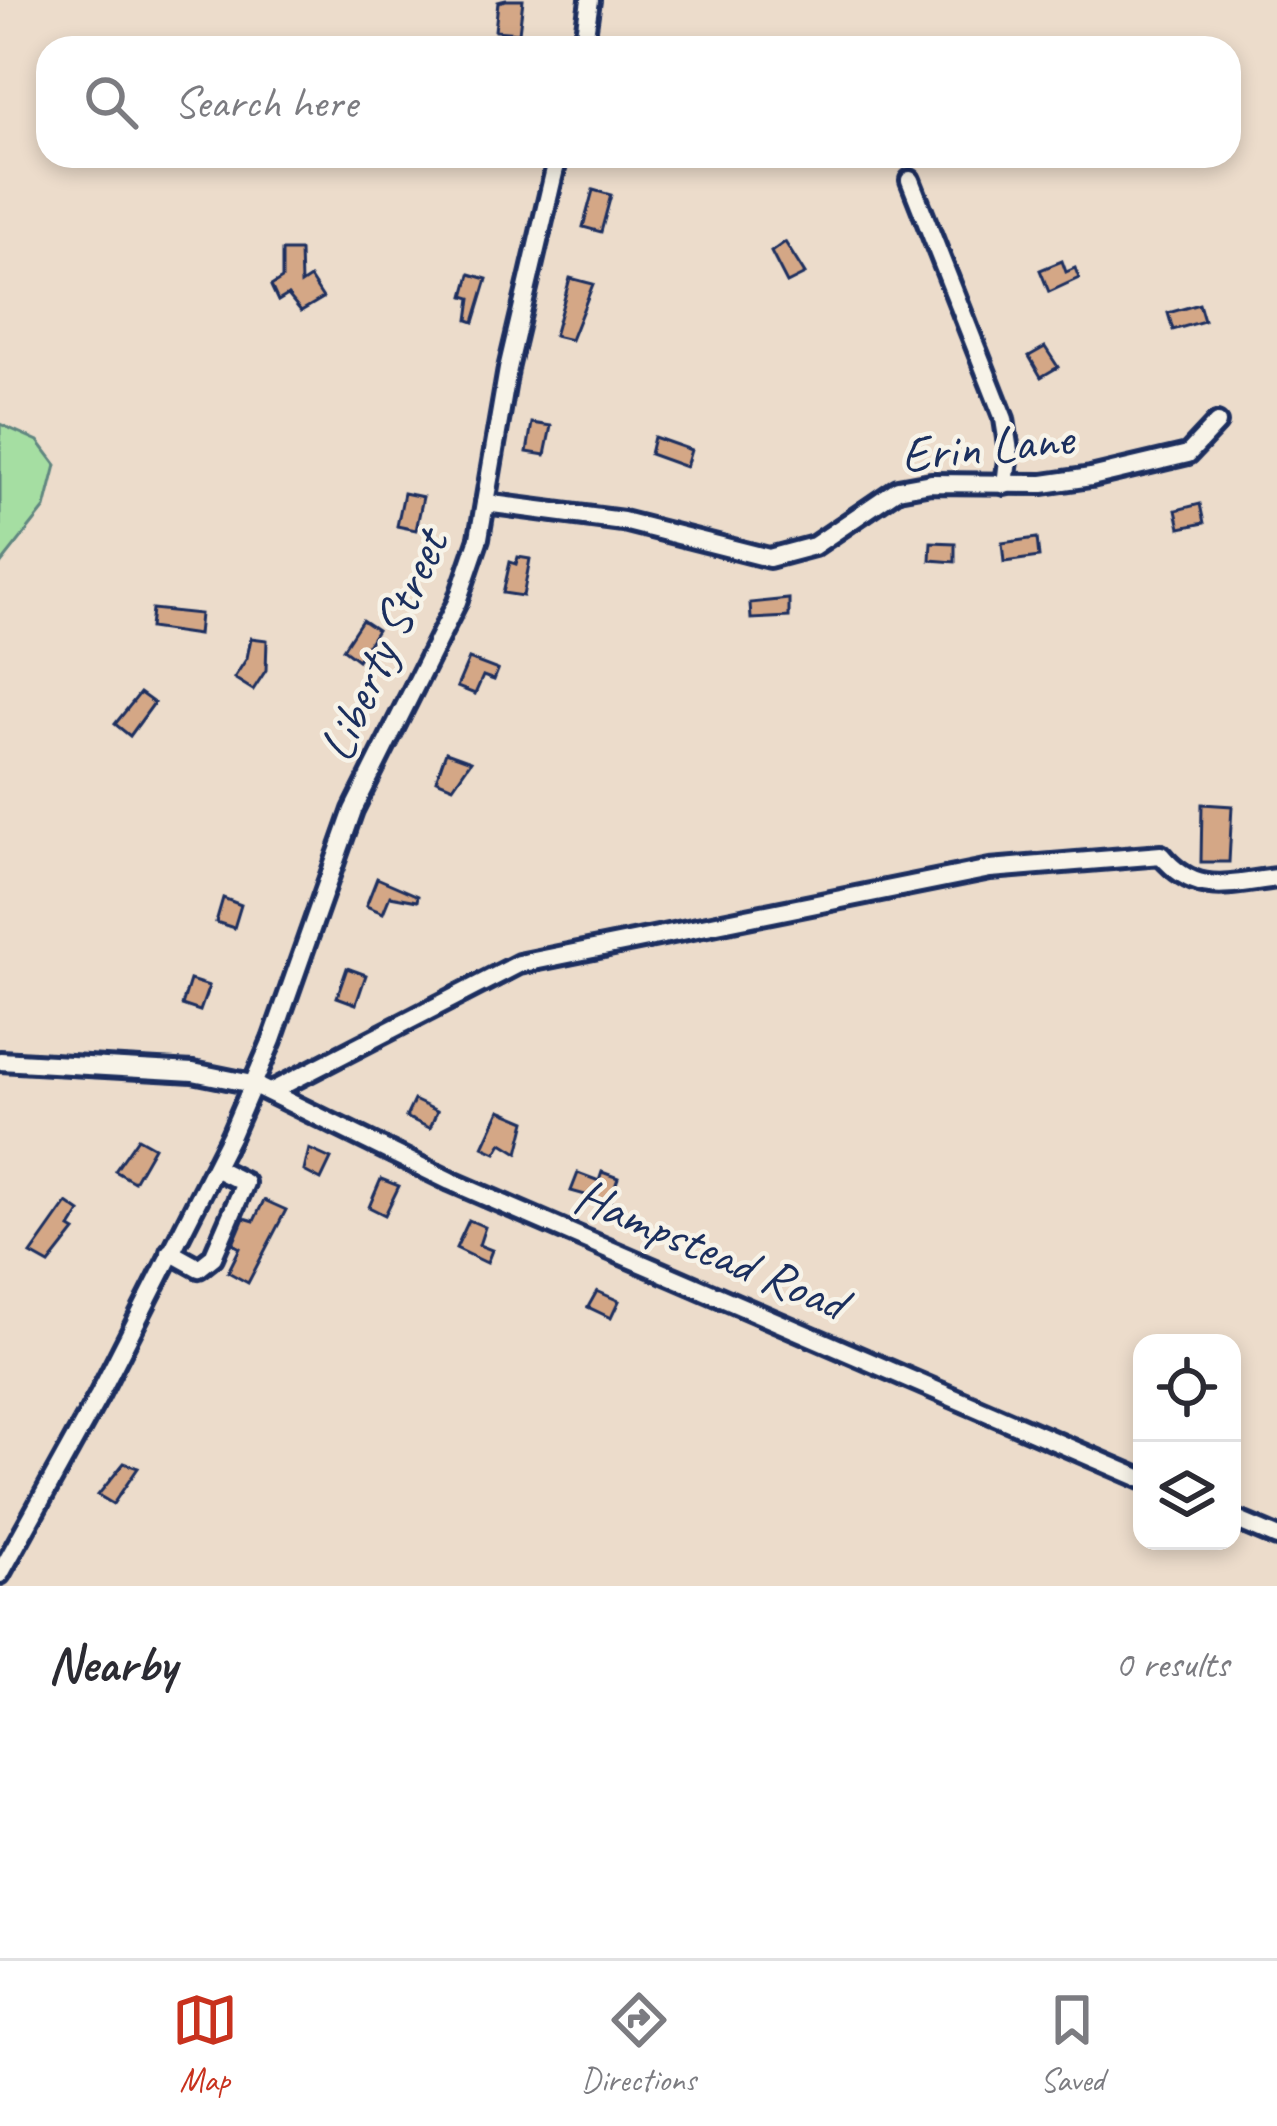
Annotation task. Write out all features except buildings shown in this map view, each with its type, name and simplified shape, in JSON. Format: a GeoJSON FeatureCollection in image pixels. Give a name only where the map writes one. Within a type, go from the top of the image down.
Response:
{"type":"FeatureCollection","features":[{"type":"Feature","properties":{"kind":"street"},"geometry":{"type":"LineString","coordinates":[[585,36],[590,0]]}},
{"type":"Feature","properties":{"kind":"street","name":"Liberty Street"},"geometry":{"type":"LineString","coordinates":[[0,1574],[261,1088],[340,840],[457,602],[485,503],[508,369],[555,168]]}},
{"type":"Feature","properties":{"kind":"street"},"geometry":{"type":"LineString","coordinates":[[910,180],[1004,419],[1009,451],[1005,485]]}},
{"type":"Feature","properties":{"kind":"street","name":"Erin Lane"},"geometry":{"type":"LineString","coordinates":[[485,503],[623,521],[769,558],[814,546],[898,489],[931,483],[1005,485],[1091,477],[1188,454],[1217,423]]}},
{"type":"Feature","properties":{"kind":"street"},"geometry":{"type":"LineString","coordinates":[[261,1088],[519,964],[990,869],[1161,855],[1181,879],[1198,884],[1277,878]]}},
{"type":"Feature","properties":{"kind":"street","name":"Hampstead Road"},"geometry":{"type":"LineString","coordinates":[[0,1061],[193,1072],[261,1088],[450,1181],[1133,1475]]}},
{"type":"Feature","properties":{"kind":"street"},"geometry":{"type":"LineString","coordinates":[[170,1252],[199,1268],[213,1257],[245,1183],[215,1168]]}},
{"type":"Feature","properties":{"kind":"street"},"geometry":{"type":"LineString","coordinates":[[1241,1522],[1277,1537]]}},
{"type":"Feature","properties":{"kind":"green space"},"geometry":{"type":"Polygon","coordinates":[[[0,424],[38,441],[56,465],[45,508],[0,565],[0,424]]]}}]}
